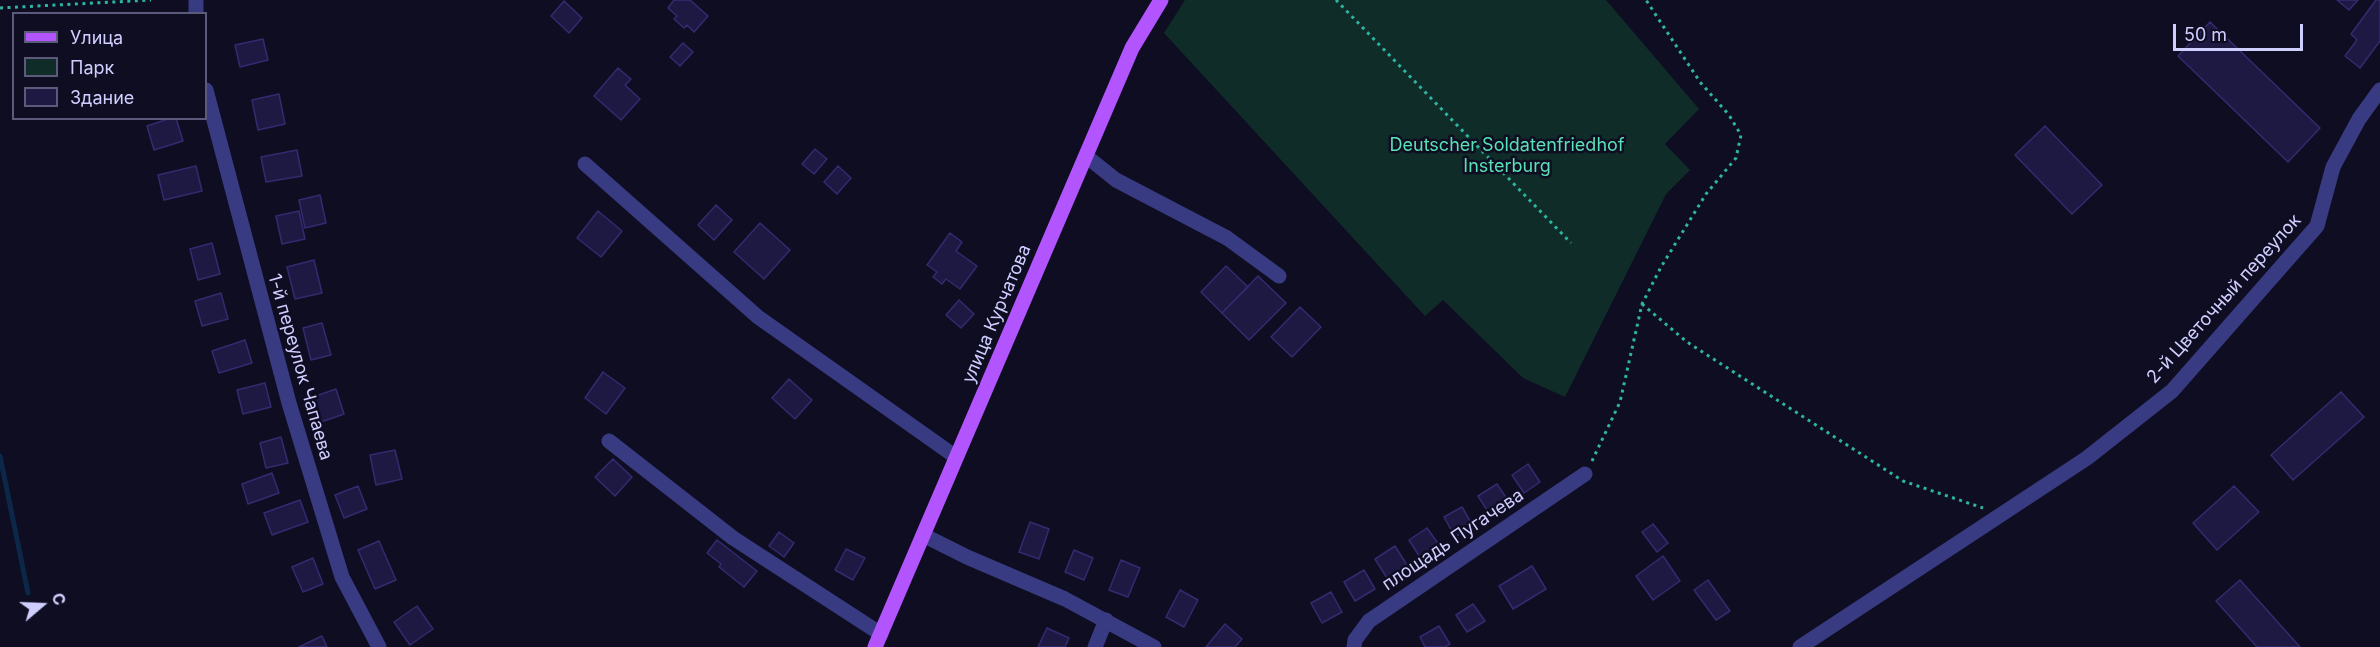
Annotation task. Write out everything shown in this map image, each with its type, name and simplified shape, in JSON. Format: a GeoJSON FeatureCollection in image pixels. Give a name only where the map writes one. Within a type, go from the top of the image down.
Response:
{"type":"FeatureCollection","features":[{"type":"Feature","properties":{"kind":"main road","name":"улица Курчатова"},"geometry":{"type":"LineString","coordinates":[[878,640],[1132,48],[1161,0]]}},
{"type":"Feature","properties":{"kind":"street","name":"2-й Цветочный переулок"},"geometry":{"type":"LineString","coordinates":[[1800,647],[2087,458],[2172,391],[2317,226],[2333,167],[2360,118],[2380,90]]}},
{"type":"Feature","properties":{"kind":"street","name":"1-й переулок Чапаева"},"geometry":{"type":"LineString","coordinates":[[207,94],[289,403],[342,577],[379,647]]}},
{"type":"Feature","properties":{"kind":"street"},"geometry":{"type":"LineString","coordinates":[[1086,156],[1116,180],[1227,238],[1279,276]]}},
{"type":"Feature","properties":{"kind":"street"},"geometry":{"type":"LineString","coordinates":[[585,164],[758,317],[956,457]]}},
{"type":"Feature","properties":{"kind":"street"},"geometry":{"type":"LineString","coordinates":[[609,441],[734,538],[878,640]]}},
{"type":"Feature","properties":{"kind":"street","name":"площадь Пугачева"},"geometry":{"type":"LineString","coordinates":[[1354,647],[1355,639],[1369,621],[1585,474]]}},
{"type":"Feature","properties":{"kind":"street"},"geometry":{"type":"LineString","coordinates":[[923,535],[967,557],[1065,599],[1154,647]]}},
{"type":"Feature","properties":{"kind":"street"},"geometry":{"type":"LineString","coordinates":[[1095,647],[1106,620]]}},
{"type":"Feature","properties":{"kind":"path"},"geometry":{"type":"LineString","coordinates":[[0,8],[151,0]]}},
{"type":"Feature","properties":{"kind":"path"},"geometry":{"type":"LineString","coordinates":[[1336,0],[1571,243]]}},
{"type":"Feature","properties":{"kind":"path"},"geometry":{"type":"LineString","coordinates":[[1585,474],[1620,402],[1642,304],[1661,267],[1706,194],[1736,158],[1742,135],[1729,115],[1700,82],[1646,0]]}},
{"type":"Feature","properties":{"kind":"path"},"geometry":{"type":"LineString","coordinates":[[1642,304],[1687,342],[1903,481],[2002,514]]}},
{"type":"Feature","properties":{"kind":"green space","name":"Deutscher Soldatenfriedhof Insterburg"},"geometry":{"type":"Polygon","coordinates":[[[1185,0],[1606,0],[1699,109],[1665,144],[1690,170],[1666,194],[1565,397],[1523,378],[1443,300],[1425,316],[1164,33],[1185,0]]]}},
{"type":"Feature","properties":{"kind":"building"},"geometry":{"type":"Polygon","coordinates":[[[674,0],[690,0],[708,16],[694,32],[687,25],[684,28],[674,19],[677,16],[668,8],[674,0]]]}},
{"type":"Feature","properties":{"kind":"building"},"geometry":{"type":"Polygon","coordinates":[[[2337,0],[2358,0],[2349,10],[2337,0]]]}},
{"type":"Feature","properties":{"kind":"building"},"geometry":{"type":"Polygon","coordinates":[[[2376,0],[2380,0],[2380,41],[2360,68],[2345,56],[2357,40],[2351,34],[2376,0]]]}},
{"type":"Feature","properties":{"kind":"building"},"geometry":{"type":"Polygon","coordinates":[[[564,1],[582,18],[569,33],[551,16],[564,1]]]}},
{"type":"Feature","properties":{"kind":"building"},"geometry":{"type":"Polygon","coordinates":[[[2210,22],[2320,128],[2288,162],[2178,56],[2210,22]]]}},
{"type":"Feature","properties":{"kind":"building"},"geometry":{"type":"Polygon","coordinates":[[[263,39],[268,60],[240,67],[235,45],[263,39]]]}},
{"type":"Feature","properties":{"kind":"building"},"geometry":{"type":"Polygon","coordinates":[[[683,43],[693,52],[680,66],[670,57],[683,43]]]}},
{"type":"Feature","properties":{"kind":"building"},"geometry":{"type":"Polygon","coordinates":[[[618,68],[631,79],[625,85],[640,99],[621,120],[594,96],[618,68]]]}},
{"type":"Feature","properties":{"kind":"building"},"geometry":{"type":"Polygon","coordinates":[[[279,94],[285,124],[258,130],[252,100],[279,94]]]}},
{"type":"Feature","properties":{"kind":"building"},"geometry":{"type":"Polygon","coordinates":[[[165,120],[177,120],[183,141],[154,150],[147,126],[165,120]]]}},
{"type":"Feature","properties":{"kind":"building"},"geometry":{"type":"Polygon","coordinates":[[[2045,126],[2102,185],[2072,214],[2015,155],[2045,126]]]}},
{"type":"Feature","properties":{"kind":"building"},"geometry":{"type":"Polygon","coordinates":[[[815,149],[827,159],[814,174],[802,164],[815,149]]]}},
{"type":"Feature","properties":{"kind":"building"},"geometry":{"type":"Polygon","coordinates":[[[297,150],[302,176],[266,182],[261,157],[297,150]]]}},
{"type":"Feature","properties":{"kind":"building"},"geometry":{"type":"Polygon","coordinates":[[[196,166],[202,191],[164,200],[158,175],[196,166]]]}},
{"type":"Feature","properties":{"kind":"building"},"geometry":{"type":"Polygon","coordinates":[[[838,166],[851,178],[837,194],[824,182],[838,166]]]}},
{"type":"Feature","properties":{"kind":"building"},"geometry":{"type":"Polygon","coordinates":[[[320,195],[326,223],[305,228],[299,200],[320,195]]]}},
{"type":"Feature","properties":{"kind":"building"},"geometry":{"type":"Polygon","coordinates":[[[716,205],[732,220],[714,240],[698,225],[716,205]]]}},
{"type":"Feature","properties":{"kind":"building"},"geometry":{"type":"Polygon","coordinates":[[[299,211],[305,239],[282,244],[276,216],[299,211]]]}},
{"type":"Feature","properties":{"kind":"building"},"geometry":{"type":"Polygon","coordinates":[[[598,211],[622,231],[601,257],[577,238],[598,211]]]}},
{"type":"Feature","properties":{"kind":"building"},"geometry":{"type":"Polygon","coordinates":[[[760,223],[790,250],[764,279],[734,252],[760,223]]]}},
{"type":"Feature","properties":{"kind":"building"},"geometry":{"type":"Polygon","coordinates":[[[950,233],[962,242],[956,251],[977,266],[960,289],[946,279],[942,284],[933,277],[937,272],[927,265],[950,233]]]}},
{"type":"Feature","properties":{"kind":"building"},"geometry":{"type":"Polygon","coordinates":[[[212,243],[220,274],[198,280],[190,249],[212,243]]]}},
{"type":"Feature","properties":{"kind":"building"},"geometry":{"type":"Polygon","coordinates":[[[314,260],[322,293],[295,299],[287,267],[314,260]]]}},
{"type":"Feature","properties":{"kind":"building"},"geometry":{"type":"Polygon","coordinates":[[[1226,266],[1248,287],[1222,313],[1201,292],[1226,266]]]}},
{"type":"Feature","properties":{"kind":"building"},"geometry":{"type":"Polygon","coordinates":[[[1258,276],[1286,303],[1249,340],[1222,313],[1258,276]]]}},
{"type":"Feature","properties":{"kind":"building"},"geometry":{"type":"Polygon","coordinates":[[[221,293],[228,319],[202,326],[195,301],[221,293]]]}},
{"type":"Feature","properties":{"kind":"building"},"geometry":{"type":"Polygon","coordinates":[[[959,300],[974,314],[961,328],[946,315],[959,300]]]}},
{"type":"Feature","properties":{"kind":"building"},"geometry":{"type":"Polygon","coordinates":[[[1300,307],[1321,327],[1292,357],[1271,337],[1300,307]]]}},
{"type":"Feature","properties":{"kind":"building"},"geometry":{"type":"Polygon","coordinates":[[[322,323],[331,355],[311,360],[303,328],[322,323]]]}},
{"type":"Feature","properties":{"kind":"building"},"geometry":{"type":"Polygon","coordinates":[[[245,340],[252,363],[219,373],[212,351],[245,340]]]}},
{"type":"Feature","properties":{"kind":"building"},"geometry":{"type":"Polygon","coordinates":[[[603,372],[625,388],[606,414],[585,398],[603,372]]]}},
{"type":"Feature","properties":{"kind":"building"},"geometry":{"type":"Polygon","coordinates":[[[789,379],[812,400],[795,419],[772,398],[789,379]]]}},
{"type":"Feature","properties":{"kind":"building"},"geometry":{"type":"Polygon","coordinates":[[[265,383],[271,407],[243,414],[237,390],[265,383]]]}},
{"type":"Feature","properties":{"kind":"building"},"geometry":{"type":"Polygon","coordinates":[[[336,389],[344,414],[321,422],[313,397],[336,389]]]}},
{"type":"Feature","properties":{"kind":"building"},"geometry":{"type":"Polygon","coordinates":[[[2341,392],[2364,417],[2293,480],[2271,455],[2341,392]]]}},
{"type":"Feature","properties":{"kind":"building"},"geometry":{"type":"Polygon","coordinates":[[[281,437],[288,463],[266,468],[260,443],[281,437]]]}},
{"type":"Feature","properties":{"kind":"building"},"geometry":{"type":"Polygon","coordinates":[[[395,450],[402,479],[376,485],[370,455],[395,450]]]}},
{"type":"Feature","properties":{"kind":"building"},"geometry":{"type":"Polygon","coordinates":[[[613,459],[632,477],[615,496],[595,477],[613,459]]]}},
{"type":"Feature","properties":{"kind":"building"},"geometry":{"type":"Polygon","coordinates":[[[1528,464],[1540,482],[1524,493],[1512,475],[1528,464]]]}},
{"type":"Feature","properties":{"kind":"building"},"geometry":{"type":"Polygon","coordinates":[[[272,473],[279,493],[248,504],[242,484],[272,473]]]}},
{"type":"Feature","properties":{"kind":"building"},"geometry":{"type":"Polygon","coordinates":[[[1497,484],[1509,502],[1490,515],[1478,496],[1497,484]]]}},
{"type":"Feature","properties":{"kind":"building"},"geometry":{"type":"Polygon","coordinates":[[[358,486],[367,509],[344,518],[335,495],[358,486]]]}},
{"type":"Feature","properties":{"kind":"building"},"geometry":{"type":"Polygon","coordinates":[[[2234,486],[2259,512],[2217,550],[2193,523],[2234,486]]]}},
{"type":"Feature","properties":{"kind":"building"},"geometry":{"type":"Polygon","coordinates":[[[300,500],[308,522],[272,535],[264,513],[300,500]]]}},
{"type":"Feature","properties":{"kind":"building"},"geometry":{"type":"Polygon","coordinates":[[[1462,507],[1473,526],[1455,537],[1444,517],[1462,507]]]}},
{"type":"Feature","properties":{"kind":"building"},"geometry":{"type":"Polygon","coordinates":[[[1030,522],[1049,529],[1039,559],[1019,552],[1030,522]]]}},
{"type":"Feature","properties":{"kind":"building"},"geometry":{"type":"Polygon","coordinates":[[[1653,524],[1668,543],[1657,552],[1642,532],[1653,524]]]}},
{"type":"Feature","properties":{"kind":"building"},"geometry":{"type":"Polygon","coordinates":[[[1427,528],[1440,546],[1421,559],[1409,540],[1427,528]]]}},
{"type":"Feature","properties":{"kind":"building"},"geometry":{"type":"Polygon","coordinates":[[[779,532],[794,543],[784,557],[769,546],[779,532]]]}},
{"type":"Feature","properties":{"kind":"building"},"geometry":{"type":"Polygon","coordinates":[[[717,540],[757,571],[744,587],[719,567],[721,564],[707,553],[717,540]]]}},
{"type":"Feature","properties":{"kind":"building"},"geometry":{"type":"Polygon","coordinates":[[[379,541],[396,580],[375,589],[358,550],[379,541]]]}},
{"type":"Feature","properties":{"kind":"building"},"geometry":{"type":"Polygon","coordinates":[[[1395,546],[1407,565],[1387,578],[1375,559],[1395,546]]]}},
{"type":"Feature","properties":{"kind":"building"},"geometry":{"type":"Polygon","coordinates":[[[846,549],[865,558],[853,580],[835,570],[846,549]]]}},
{"type":"Feature","properties":{"kind":"building"},"geometry":{"type":"Polygon","coordinates":[[[1074,550],[1093,558],[1084,580],[1065,572],[1074,550]]]}},
{"type":"Feature","properties":{"kind":"building"},"geometry":{"type":"Polygon","coordinates":[[[1663,556],[1680,581],[1653,600],[1636,576],[1663,556]]]}},
{"type":"Feature","properties":{"kind":"building"},"geometry":{"type":"Polygon","coordinates":[[[313,558],[323,584],[303,592],[292,567],[313,558]]]}},
{"type":"Feature","properties":{"kind":"building"},"geometry":{"type":"Polygon","coordinates":[[[1121,560],[1140,568],[1128,597],[1109,590],[1121,560]]]}},
{"type":"Feature","properties":{"kind":"building"},"geometry":{"type":"Polygon","coordinates":[[[1532,566],[1546,589],[1513,609],[1499,586],[1532,566]]]}},
{"type":"Feature","properties":{"kind":"building"},"geometry":{"type":"Polygon","coordinates":[[[1364,570],[1375,589],[1355,601],[1344,582],[1364,570]]]}},
{"type":"Feature","properties":{"kind":"building"},"geometry":{"type":"Polygon","coordinates":[[[1708,580],[1730,611],[1716,620],[1694,590],[1708,580]]]}},
{"type":"Feature","properties":{"kind":"building"},"geometry":{"type":"Polygon","coordinates":[[[2240,580],[2300,647],[2257,647],[2216,601],[2240,580]]]}},
{"type":"Feature","properties":{"kind":"building"},"geometry":{"type":"Polygon","coordinates":[[[1180,590],[1198,600],[1184,627],[1166,617],[1180,590]]]}},
{"type":"Feature","properties":{"kind":"building"},"geometry":{"type":"Polygon","coordinates":[[[1331,592],[1342,612],[1322,623],[1311,603],[1331,592]]]}},
{"type":"Feature","properties":{"kind":"building"},"geometry":{"type":"Polygon","coordinates":[[[1473,604],[1485,621],[1467,632],[1456,615],[1473,604]]]}},
{"type":"Feature","properties":{"kind":"building"},"geometry":{"type":"Polygon","coordinates":[[[417,606],[433,629],[410,645],[394,622],[417,606]]]}},
{"type":"Feature","properties":{"kind":"building"},"geometry":{"type":"Polygon","coordinates":[[[1225,624],[1242,639],[1235,647],[1206,647],[1225,624]]]}},
{"type":"Feature","properties":{"kind":"building"},"geometry":{"type":"Polygon","coordinates":[[[1439,626],[1450,644],[1445,647],[1425,647],[1420,637],[1439,626]]]}},
{"type":"Feature","properties":{"kind":"building"},"geometry":{"type":"Polygon","coordinates":[[[1047,628],[1069,638],[1065,647],[1038,647],[1047,628]]]}},
{"type":"Feature","properties":{"kind":"building"},"geometry":{"type":"Polygon","coordinates":[[[322,636],[327,647],[299,647],[322,636]]]}},
{"type":"Feature","properties":{"kind":"waterway"},"geometry":{"type":"LineString","coordinates":[[0,456],[28,593]]}}]}
